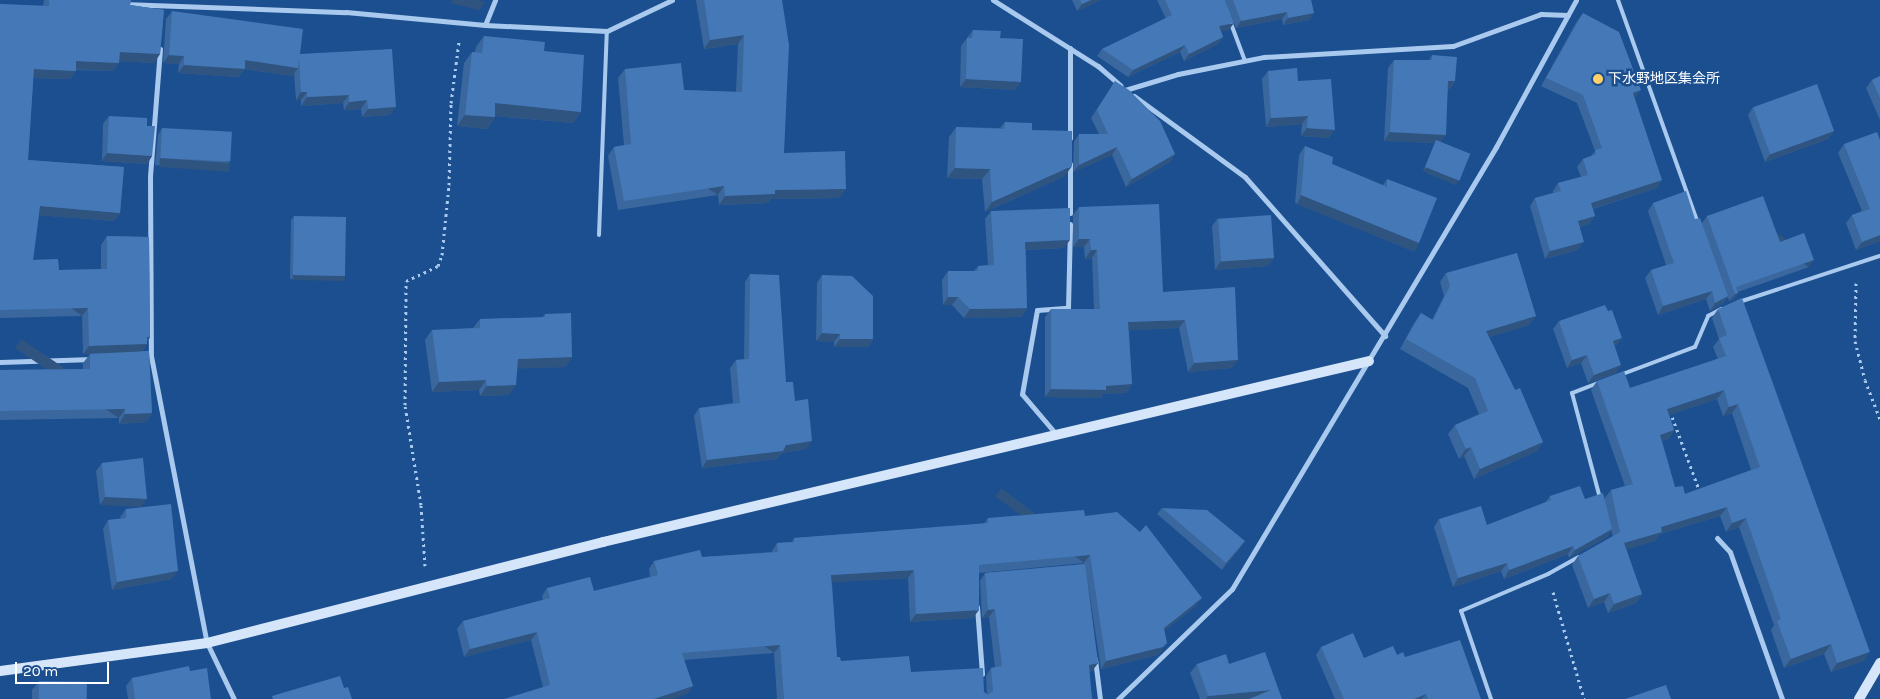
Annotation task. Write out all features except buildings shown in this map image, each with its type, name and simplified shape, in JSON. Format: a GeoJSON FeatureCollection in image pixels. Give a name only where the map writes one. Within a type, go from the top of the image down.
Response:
{"type":"FeatureCollection","features":[{"type":"Feature","properties":{"kind":"street"},"geometry":{"type":"LineString","coordinates":[[485,25],[495,0]]}},
{"type":"Feature","properties":{"kind":"street"},"geometry":{"type":"LineString","coordinates":[[118,3],[163,7],[346,12],[462,24],[607,31],[672,0]]}},
{"type":"Feature","properties":{"kind":"street"},"geometry":{"type":"LineString","coordinates":[[993,0],[1070,48],[1245,177],[1385,336]]}},
{"type":"Feature","properties":{"kind":"street"},"geometry":{"type":"LineString","coordinates":[[1118,699],[1232,589],[1385,336],[1496,147],[1576,0]]}},
{"type":"Feature","properties":{"kind":"street"},"geometry":{"type":"LineString","coordinates":[[162,16],[163,7]]}},
{"type":"Feature","properties":{"kind":"street"},"geometry":{"type":"LineString","coordinates":[[1125,90],[1178,74],[1264,57],[1453,46],[1541,14],[1568,15]]}},
{"type":"Feature","properties":{"kind":"street"},"geometry":{"type":"LineString","coordinates":[[160,46],[150,177],[151,356],[207,643],[234,699]]}},
{"type":"Feature","properties":{"kind":"street"},"geometry":{"type":"LineString","coordinates":[[1070,48],[1070,145]]}},
{"type":"Feature","properties":{"kind":"street"},"geometry":{"type":"LineString","coordinates":[[1056,434],[1022,394],[1038,310],[1068,308],[1070,155]]}},
{"type":"Feature","properties":{"kind":"street"},"geometry":{"type":"LineString","coordinates":[[141,357],[151,356]]}},
{"type":"Feature","properties":{"kind":"street"},"geometry":{"type":"LineString","coordinates":[[0,362],[104,358]]}},
{"type":"Feature","properties":{"kind":"street"},"geometry":{"type":"LineString","coordinates":[[0,671],[207,643],[426,589],[603,542],[1369,361]]}},
{"type":"Feature","properties":{"kind":"street"},"geometry":{"type":"LineString","coordinates":[[1717,538],[1730,552],[1782,699]]}},
{"type":"Feature","properties":{"kind":"street"},"geometry":{"type":"LineString","coordinates":[[977,596],[982,680]]}},
{"type":"Feature","properties":{"kind":"street"},"geometry":{"type":"LineString","coordinates":[[1094,652],[1100,699]]}},
{"type":"Feature","properties":{"kind":"street"},"geometry":{"type":"LineString","coordinates":[[1859,699],[1880,663]]}},
{"type":"Feature","properties":{"kind":"lane"},"geometry":{"type":"LineString","coordinates":[[1618,0],[1701,232]]}},
{"type":"Feature","properties":{"kind":"lane"},"geometry":{"type":"LineString","coordinates":[[1228,16],[1245,61]]}},
{"type":"Feature","properties":{"kind":"lane"},"geometry":{"type":"LineString","coordinates":[[599,234],[607,31]]}},
{"type":"Feature","properties":{"kind":"lane"},"geometry":{"type":"LineString","coordinates":[[1736,303],[1880,256]]}},
{"type":"Feature","properties":{"kind":"lane"},"geometry":{"type":"LineString","coordinates":[[1617,376],[1695,347],[1708,316],[1728,306]]}},
{"type":"Feature","properties":{"kind":"lane"},"geometry":{"type":"LineString","coordinates":[[1601,503],[1572,393],[1608,380]]}},
{"type":"Feature","properties":{"kind":"lane"},"geometry":{"type":"LineString","coordinates":[[1491,699],[1461,611],[1548,574],[1587,552]]}},
{"type":"Feature","properties":{"kind":"path"},"geometry":{"type":"LineString","coordinates":[[426,589],[421,505],[406,405],[406,281],[438,266],[442,255],[449,185],[451,102],[462,24]]}},
{"type":"Feature","properties":{"kind":"path"},"geometry":{"type":"LineString","coordinates":[[1857,265],[1856,341],[1865,380],[1880,419]]}},
{"type":"Feature","properties":{"kind":"path"},"geometry":{"type":"LineString","coordinates":[[1669,409],[1704,501]]}},
{"type":"Feature","properties":{"kind":"path"},"geometry":{"type":"LineString","coordinates":[[1548,574],[1584,699]]}},
{"type":"Feature","properties":{"kind":"place","name":"下水野地区集会所"},"geometry":{"type":"Point","coordinates":[1598,79]}}]}
